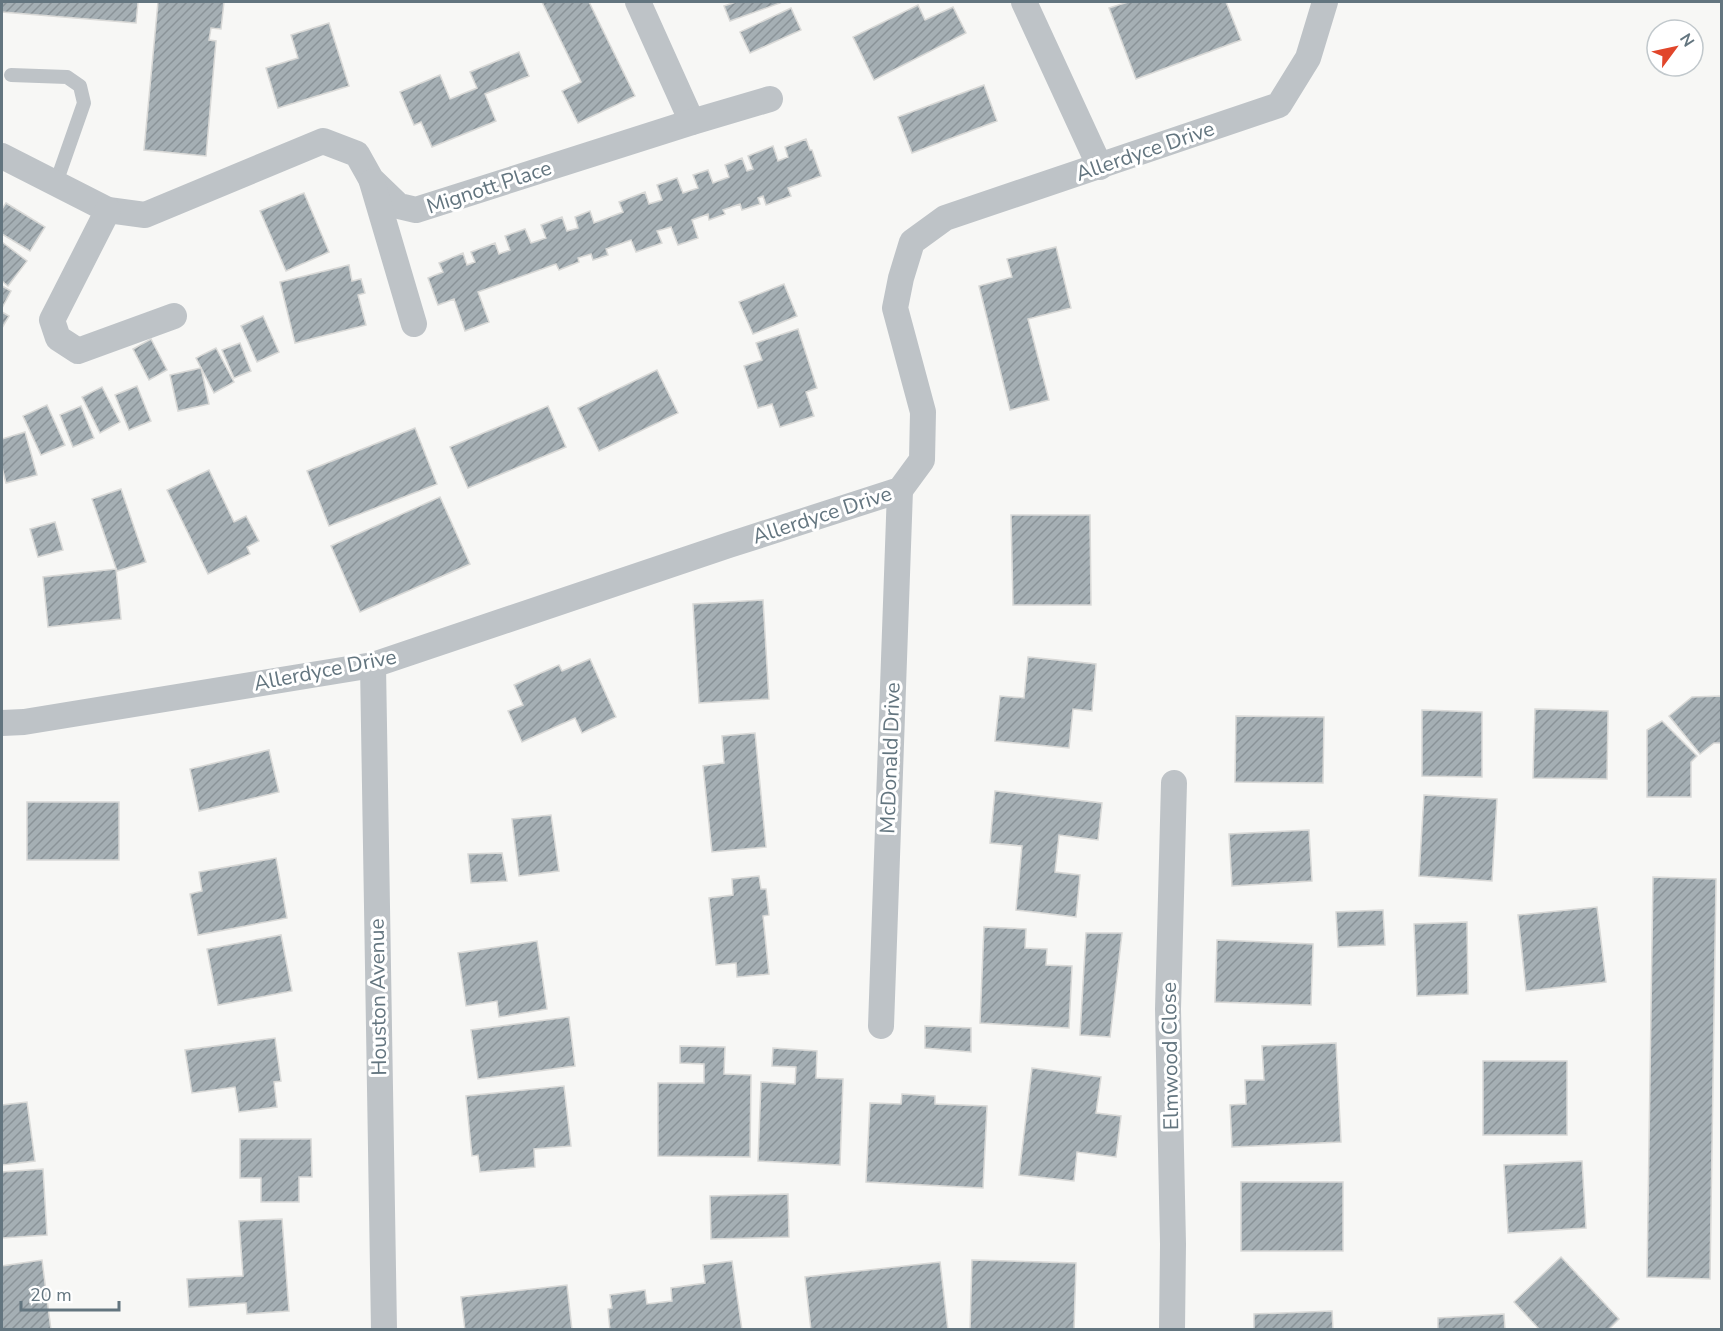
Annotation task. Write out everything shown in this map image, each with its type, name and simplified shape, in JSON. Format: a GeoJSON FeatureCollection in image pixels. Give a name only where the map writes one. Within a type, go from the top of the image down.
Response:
{"type":"FeatureCollection","features":[{"type":"Feature","properties":{"kind":"street"},"geometry":{"type":"LineString","coordinates":[[638,2],[692,122]]}},
{"type":"Feature","properties":{"kind":"street"},"geometry":{"type":"LineString","coordinates":[[1024,2],[1100,167]]}},
{"type":"Feature","properties":{"kind":"street","name":"Allerdyce Drive"},"geometry":{"type":"LineString","coordinates":[[2,723],[36,721],[373,665],[900,490],[922,460],[923,412],[895,308],[912,242],[945,218],[1279,105],[1308,58],[1325,2]]}},
{"type":"Feature","properties":{"kind":"street","name":"Mignott Place"},"geometry":{"type":"LineString","coordinates":[[2,156],[108,210],[145,215],[323,141],[357,154],[371,179],[399,206],[416,210],[770,99]]}},
{"type":"Feature","properties":{"kind":"street"},"geometry":{"type":"LineString","coordinates":[[371,179],[414,324]]}},
{"type":"Feature","properties":{"kind":"street"},"geometry":{"type":"LineString","coordinates":[[108,210],[52,320],[58,338],[78,351],[174,316]]}},
{"type":"Feature","properties":{"kind":"street","name":"McDonald Drive"},"geometry":{"type":"LineString","coordinates":[[881,1026],[900,490]]}},
{"type":"Feature","properties":{"kind":"street","name":"Houston Avenue"},"geometry":{"type":"LineString","coordinates":[[373,665],[384,1329]]}},
{"type":"Feature","properties":{"kind":"street","name":"Elmwood Close"},"geometry":{"type":"LineString","coordinates":[[1172,1329],[1173,1244],[1168,1009],[1174,783]]}},
{"type":"Feature","properties":{"kind":"lane"},"geometry":{"type":"LineString","coordinates":[[11,75],[67,77],[80,86],[84,103],[57,183]]}},
{"type":"Feature","properties":{"kind":"building"},"geometry":{"type":"Polygon","coordinates":[[[2,2],[138,2],[136,23],[2,12],[2,2]]]}},
{"type":"Feature","properties":{"kind":"building"},"geometry":{"type":"Polygon","coordinates":[[[158,2],[224,2],[221,29],[211,28],[209,40],[216,41],[206,156],[144,150],[158,2]]]}},
{"type":"Feature","properties":{"kind":"building"},"geometry":{"type":"Polygon","coordinates":[[[542,2],[589,2],[635,96],[578,123],[562,91],[581,82],[542,2]]]}},
{"type":"Feature","properties":{"kind":"building"},"geometry":{"type":"Polygon","coordinates":[[[736,2],[780,3],[730,21],[724,6],[736,2]]]}},
{"type":"Feature","properties":{"kind":"building"},"geometry":{"type":"Polygon","coordinates":[[[1128,2],[1226,2],[1241,40],[1136,79],[1109,8],[1128,2]]]}},
{"type":"Feature","properties":{"kind":"building"},"geometry":{"type":"Polygon","coordinates":[[[918,5],[925,20],[953,7],[966,33],[874,80],[853,37],[918,5]]]}},
{"type":"Feature","properties":{"kind":"building"},"geometry":{"type":"Polygon","coordinates":[[[791,8],[801,30],[750,53],[740,32],[791,8]]]}},
{"type":"Feature","properties":{"kind":"building"},"geometry":{"type":"Polygon","coordinates":[[[329,23],[349,86],[278,108],[266,68],[298,58],[291,35],[329,23]]]}},
{"type":"Feature","properties":{"kind":"building"},"geometry":{"type":"Polygon","coordinates":[[[519,52],[529,76],[485,94],[496,121],[432,147],[421,122],[414,125],[400,92],[440,75],[450,99],[477,88],[470,72],[519,52]]]}},
{"type":"Feature","properties":{"kind":"building"},"geometry":{"type":"Polygon","coordinates":[[[984,85],[997,121],[912,153],[898,117],[984,85]]]}},
{"type":"Feature","properties":{"kind":"building"},"geometry":{"type":"Polygon","coordinates":[[[806,139],[821,176],[788,188],[791,196],[766,205],[763,196],[758,198],[760,204],[742,210],[740,204],[723,210],[725,214],[709,220],[708,214],[692,220],[698,238],[678,245],[671,227],[657,231],[662,243],[636,252],[631,240],[606,249],[608,255],[593,260],[591,254],[578,258],[579,262],[559,270],[556,264],[478,292],[489,322],[465,331],[454,299],[438,305],[428,278],[443,272],[439,263],[463,253],[467,265],[475,262],[471,252],[495,243],[499,254],[510,250],[505,236],[525,229],[531,243],[546,238],[541,225],[562,217],[567,231],[578,228],[575,217],[590,211],[594,223],[623,212],[619,202],[645,192],[649,204],[662,200],[657,185],[677,178],[683,193],[698,188],[693,175],[708,170],[713,183],[729,177],[725,165],[742,158],[747,171],[753,169],[748,156],[773,146],[778,161],[788,157],[785,147],[806,139]]]}},
{"type":"Feature","properties":{"kind":"building"},"geometry":{"type":"Polygon","coordinates":[[[304,193],[329,252],[286,271],[260,211],[304,193]]]}},
{"type":"Feature","properties":{"kind":"building"},"geometry":{"type":"Polygon","coordinates":[[[6,203],[45,227],[30,251],[2,234],[2,209],[6,203]]]}},
{"type":"Feature","properties":{"kind":"building"},"geometry":{"type":"Polygon","coordinates":[[[2,242],[27,261],[8,286],[2,281],[2,242]]]}},
{"type":"Feature","properties":{"kind":"building"},"geometry":{"type":"Polygon","coordinates":[[[1056,247],[1071,308],[1028,319],[1049,400],[1010,410],[979,286],[1012,277],[1007,259],[1056,247]]]}},
{"type":"Feature","properties":{"kind":"building"},"geometry":{"type":"Polygon","coordinates":[[[349,265],[352,281],[361,279],[365,293],[358,295],[366,325],[295,343],[280,282],[349,265]]]}},
{"type":"Feature","properties":{"kind":"building"},"geometry":{"type":"Polygon","coordinates":[[[784,284],[797,316],[753,334],[739,302],[784,284]]]}},
{"type":"Feature","properties":{"kind":"building"},"geometry":{"type":"Polygon","coordinates":[[[2,286],[11,291],[2,308],[2,286]]]}},
{"type":"Feature","properties":{"kind":"building"},"geometry":{"type":"Polygon","coordinates":[[[2,312],[9,316],[2,328],[2,312]]]}},
{"type":"Feature","properties":{"kind":"building"},"geometry":{"type":"Polygon","coordinates":[[[263,316],[279,352],[257,362],[241,326],[263,316]]]}},
{"type":"Feature","properties":{"kind":"building"},"geometry":{"type":"Polygon","coordinates":[[[798,329],[817,388],[806,392],[814,416],[780,427],[772,404],[758,408],[744,366],[762,360],[756,343],[798,329]]]}},
{"type":"Feature","properties":{"kind":"building"},"geometry":{"type":"Polygon","coordinates":[[[151,339],[167,370],[149,380],[133,349],[151,339]]]}},
{"type":"Feature","properties":{"kind":"building"},"geometry":{"type":"Polygon","coordinates":[[[240,343],[251,371],[234,378],[222,350],[240,343]]]}},
{"type":"Feature","properties":{"kind":"building"},"geometry":{"type":"Polygon","coordinates":[[[216,348],[234,382],[214,393],[196,358],[216,348]]]}},
{"type":"Feature","properties":{"kind":"building"},"geometry":{"type":"Polygon","coordinates":[[[201,368],[209,404],[178,411],[170,375],[201,368]]]}},
{"type":"Feature","properties":{"kind":"building"},"geometry":{"type":"Polygon","coordinates":[[[657,370],[678,413],[599,451],[578,408],[657,370]]]}},
{"type":"Feature","properties":{"kind":"building"},"geometry":{"type":"Polygon","coordinates":[[[137,386],[151,421],[129,430],[115,395],[137,386]]]}},
{"type":"Feature","properties":{"kind":"building"},"geometry":{"type":"Polygon","coordinates":[[[102,387],[120,422],[100,433],[82,397],[102,387]]]}},
{"type":"Feature","properties":{"kind":"building"},"geometry":{"type":"Polygon","coordinates":[[[47,405],[65,445],[41,455],[23,416],[47,405]]]}},
{"type":"Feature","properties":{"kind":"building"},"geometry":{"type":"Polygon","coordinates":[[[81,406],[94,438],[73,447],[60,415],[81,406]]]}},
{"type":"Feature","properties":{"kind":"building"},"geometry":{"type":"Polygon","coordinates":[[[548,406],[566,447],[468,488],[450,447],[548,406]]]}},
{"type":"Feature","properties":{"kind":"building"},"geometry":{"type":"Polygon","coordinates":[[[415,428],[437,484],[329,526],[307,471],[415,428]]]}},
{"type":"Feature","properties":{"kind":"building"},"geometry":{"type":"Polygon","coordinates":[[[25,432],[37,475],[6,483],[2,467],[2,439],[25,432]]]}},
{"type":"Feature","properties":{"kind":"building"},"geometry":{"type":"Polygon","coordinates":[[[209,470],[234,522],[246,516],[259,541],[247,547],[250,554],[208,574],[167,490],[209,470]]]}},
{"type":"Feature","properties":{"kind":"building"},"geometry":{"type":"Polygon","coordinates":[[[121,489],[146,562],[117,571],[92,499],[121,489]]]}},
{"type":"Feature","properties":{"kind":"building"},"geometry":{"type":"Polygon","coordinates":[[[440,497],[470,564],[360,612],[331,546],[440,497]]]}},
{"type":"Feature","properties":{"kind":"building"},"geometry":{"type":"Polygon","coordinates":[[[1011,515],[1090,515],[1091,605],[1013,605],[1011,515]]]}},
{"type":"Feature","properties":{"kind":"building"},"geometry":{"type":"Polygon","coordinates":[[[55,522],[63,550],[38,557],[30,529],[55,522]]]}},
{"type":"Feature","properties":{"kind":"building"},"geometry":{"type":"Polygon","coordinates":[[[116,569],[121,619],[48,627],[43,577],[116,569]]]}},
{"type":"Feature","properties":{"kind":"building"},"geometry":{"type":"Polygon","coordinates":[[[763,600],[769,699],[699,703],[693,604],[763,600]]]}},
{"type":"Feature","properties":{"kind":"building"},"geometry":{"type":"Polygon","coordinates":[[[1028,657],[1096,664],[1092,711],[1073,709],[1069,748],[995,741],[1000,696],[1024,698],[1028,657]]]}},
{"type":"Feature","properties":{"kind":"building"},"geometry":{"type":"Polygon","coordinates":[[[590,659],[616,717],[582,733],[575,718],[522,742],[508,711],[523,705],[514,685],[559,665],[562,671],[590,659]]]}},
{"type":"Feature","properties":{"kind":"building"},"geometry":{"type":"Polygon","coordinates":[[[1722,696],[1722,743],[1714,743],[1700,754],[1669,716],[1692,697],[1722,696]]]}},
{"type":"Feature","properties":{"kind":"building"},"geometry":{"type":"Polygon","coordinates":[[[1535,709],[1608,711],[1607,779],[1533,778],[1535,709]]]}},
{"type":"Feature","properties":{"kind":"building"},"geometry":{"type":"Polygon","coordinates":[[[1422,710],[1482,712],[1482,777],[1422,776],[1422,710]]]}},
{"type":"Feature","properties":{"kind":"building"},"geometry":{"type":"Polygon","coordinates":[[[1236,716],[1324,717],[1323,783],[1235,782],[1236,716]]]}},
{"type":"Feature","properties":{"kind":"building"},"geometry":{"type":"Polygon","coordinates":[[[1662,721],[1697,756],[1691,762],[1691,797],[1647,797],[1647,730],[1662,721]]]}},
{"type":"Feature","properties":{"kind":"building"},"geometry":{"type":"Polygon","coordinates":[[[755,733],[766,847],[712,852],[703,766],[724,763],[722,736],[755,733]]]}},
{"type":"Feature","properties":{"kind":"building"},"geometry":{"type":"Polygon","coordinates":[[[269,750],[279,792],[199,811],[190,769],[269,750]]]}},
{"type":"Feature","properties":{"kind":"building"},"geometry":{"type":"Polygon","coordinates":[[[995,791],[1102,803],[1098,840],[1059,835],[1055,872],[1080,875],[1076,917],[1016,910],[1022,846],[990,843],[995,791]]]}},
{"type":"Feature","properties":{"kind":"building"},"geometry":{"type":"Polygon","coordinates":[[[1424,795],[1497,799],[1492,881],[1419,876],[1424,795]]]}},
{"type":"Feature","properties":{"kind":"building"},"geometry":{"type":"Polygon","coordinates":[[[27,802],[119,802],[119,860],[27,860],[27,802]]]}},
{"type":"Feature","properties":{"kind":"building"},"geometry":{"type":"Polygon","coordinates":[[[551,815],[559,871],[519,876],[512,819],[551,815]]]}},
{"type":"Feature","properties":{"kind":"building"},"geometry":{"type":"Polygon","coordinates":[[[1309,830],[1312,881],[1232,886],[1229,834],[1309,830]]]}},
{"type":"Feature","properties":{"kind":"building"},"geometry":{"type":"Polygon","coordinates":[[[502,853],[507,881],[471,883],[468,854],[502,853]]]}},
{"type":"Feature","properties":{"kind":"building"},"geometry":{"type":"Polygon","coordinates":[[[276,858],[287,918],[198,935],[190,894],[202,891],[199,872],[276,858]]]}},
{"type":"Feature","properties":{"kind":"building"},"geometry":{"type":"Polygon","coordinates":[[[759,876],[761,889],[766,889],[769,915],[763,916],[769,974],[737,977],[736,963],[716,965],[709,898],[733,895],[732,879],[759,876]]]}},
{"type":"Feature","properties":{"kind":"building"},"geometry":{"type":"Polygon","coordinates":[[[1653,877],[1716,879],[1710,1279],[1647,1277],[1653,877]]]}},
{"type":"Feature","properties":{"kind":"building"},"geometry":{"type":"Polygon","coordinates":[[[1597,907],[1606,982],[1526,991],[1518,915],[1597,907]]]}},
{"type":"Feature","properties":{"kind":"building"},"geometry":{"type":"Polygon","coordinates":[[[1383,910],[1385,945],[1338,947],[1336,912],[1383,910]]]}},
{"type":"Feature","properties":{"kind":"building"},"geometry":{"type":"Polygon","coordinates":[[[1467,922],[1468,994],[1417,996],[1414,924],[1467,922]]]}},
{"type":"Feature","properties":{"kind":"building"},"geometry":{"type":"Polygon","coordinates":[[[984,927],[1026,929],[1025,948],[1047,949],[1046,965],[1072,966],[1069,1028],[980,1023],[984,927]]]}},
{"type":"Feature","properties":{"kind":"building"},"geometry":{"type":"Polygon","coordinates":[[[1086,933],[1122,933],[1110,1037],[1080,1035],[1086,933]]]}},
{"type":"Feature","properties":{"kind":"building"},"geometry":{"type":"Polygon","coordinates":[[[281,935],[292,991],[218,1005],[207,949],[281,935]]]}},
{"type":"Feature","properties":{"kind":"building"},"geometry":{"type":"Polygon","coordinates":[[[1217,940],[1313,944],[1311,1005],[1215,1002],[1217,940]]]}},
{"type":"Feature","properties":{"kind":"building"},"geometry":{"type":"Polygon","coordinates":[[[537,941],[547,1009],[499,1017],[497,1001],[466,1006],[458,953],[537,941]]]}},
{"type":"Feature","properties":{"kind":"building"},"geometry":{"type":"Polygon","coordinates":[[[569,1017],[575,1066],[478,1079],[471,1030],[569,1017]]]}},
{"type":"Feature","properties":{"kind":"building"},"geometry":{"type":"Polygon","coordinates":[[[925,1026],[971,1028],[971,1052],[925,1048],[925,1026]]]}},
{"type":"Feature","properties":{"kind":"building"},"geometry":{"type":"Polygon","coordinates":[[[275,1038],[281,1081],[274,1082],[277,1107],[239,1112],[235,1087],[192,1093],[185,1050],[275,1038]]]}},
{"type":"Feature","properties":{"kind":"building"},"geometry":{"type":"Polygon","coordinates":[[[1336,1043],[1341,1142],[1232,1147],[1230,1105],[1246,1104],[1245,1080],[1264,1080],[1262,1046],[1336,1043]]]}},
{"type":"Feature","properties":{"kind":"building"},"geometry":{"type":"Polygon","coordinates":[[[680,1046],[725,1047],[724,1074],[751,1075],[750,1157],[658,1156],[658,1083],[704,1083],[704,1064],[680,1063],[680,1046]]]}},
{"type":"Feature","properties":{"kind":"building"},"geometry":{"type":"Polygon","coordinates":[[[773,1048],[817,1051],[816,1078],[843,1079],[840,1165],[758,1161],[761,1082],[795,1084],[796,1067],[772,1066],[773,1048]]]}},
{"type":"Feature","properties":{"kind":"building"},"geometry":{"type":"Polygon","coordinates":[[[1483,1061],[1567,1061],[1567,1135],[1483,1135],[1483,1061]]]}},
{"type":"Feature","properties":{"kind":"building"},"geometry":{"type":"Polygon","coordinates":[[[1032,1068],[1101,1077],[1096,1113],[1121,1116],[1116,1157],[1077,1152],[1074,1181],[1019,1175],[1032,1068]]]}},
{"type":"Feature","properties":{"kind":"building"},"geometry":{"type":"Polygon","coordinates":[[[564,1086],[571,1146],[534,1149],[535,1167],[480,1172],[478,1155],[472,1156],[466,1096],[564,1086]]]}},
{"type":"Feature","properties":{"kind":"building"},"geometry":{"type":"Polygon","coordinates":[[[902,1094],[935,1096],[935,1104],[987,1106],[983,1188],[866,1182],[870,1103],[901,1104],[902,1094]]]}},
{"type":"Feature","properties":{"kind":"building"},"geometry":{"type":"Polygon","coordinates":[[[27,1102],[35,1161],[2,1165],[2,1105],[27,1102]]]}},
{"type":"Feature","properties":{"kind":"building"},"geometry":{"type":"Polygon","coordinates":[[[240,1139],[311,1139],[312,1177],[299,1177],[299,1202],[261,1202],[261,1178],[240,1178],[240,1139]]]}},
{"type":"Feature","properties":{"kind":"building"},"geometry":{"type":"Polygon","coordinates":[[[1582,1161],[1586,1228],[1508,1233],[1504,1165],[1582,1161]]]}},
{"type":"Feature","properties":{"kind":"building"},"geometry":{"type":"Polygon","coordinates":[[[43,1169],[47,1235],[2,1238],[2,1172],[43,1169]]]}},
{"type":"Feature","properties":{"kind":"building"},"geometry":{"type":"Polygon","coordinates":[[[1241,1182],[1343,1182],[1343,1251],[1241,1251],[1241,1182]]]}},
{"type":"Feature","properties":{"kind":"building"},"geometry":{"type":"Polygon","coordinates":[[[788,1194],[789,1237],[711,1239],[710,1196],[788,1194]]]}},
{"type":"Feature","properties":{"kind":"building"},"geometry":{"type":"Polygon","coordinates":[[[282,1219],[289,1311],[247,1314],[246,1303],[189,1307],[187,1279],[243,1276],[239,1221],[282,1219]]]}},
{"type":"Feature","properties":{"kind":"building"},"geometry":{"type":"Polygon","coordinates":[[[1561,1257],[1619,1319],[1608,1330],[1540,1330],[1514,1302],[1561,1257]]]}},
{"type":"Feature","properties":{"kind":"building"},"geometry":{"type":"Polygon","coordinates":[[[42,1260],[51,1330],[2,1330],[2,1266],[42,1260]]]}},
{"type":"Feature","properties":{"kind":"building"},"geometry":{"type":"Polygon","coordinates":[[[972,1260],[1076,1263],[1074,1330],[970,1329],[972,1260]]]}},
{"type":"Feature","properties":{"kind":"building"},"geometry":{"type":"Polygon","coordinates":[[[732,1261],[742,1330],[610,1330],[608,1309],[612,1308],[610,1295],[645,1290],[647,1304],[672,1301],[671,1288],[705,1283],[703,1265],[732,1261]]]}},
{"type":"Feature","properties":{"kind":"building"},"geometry":{"type":"Polygon","coordinates":[[[940,1262],[948,1330],[811,1330],[805,1277],[940,1262]]]}},
{"type":"Feature","properties":{"kind":"building"},"geometry":{"type":"Polygon","coordinates":[[[567,1285],[572,1330],[465,1330],[461,1297],[567,1285]]]}},
{"type":"Feature","properties":{"kind":"building"},"geometry":{"type":"Polygon","coordinates":[[[1332,1311],[1333,1330],[1254,1330],[1254,1314],[1332,1311]]]}},
{"type":"Feature","properties":{"kind":"building"},"geometry":{"type":"Polygon","coordinates":[[[1504,1314],[1505,1330],[1438,1330],[1438,1318],[1504,1314]]]}}]}
